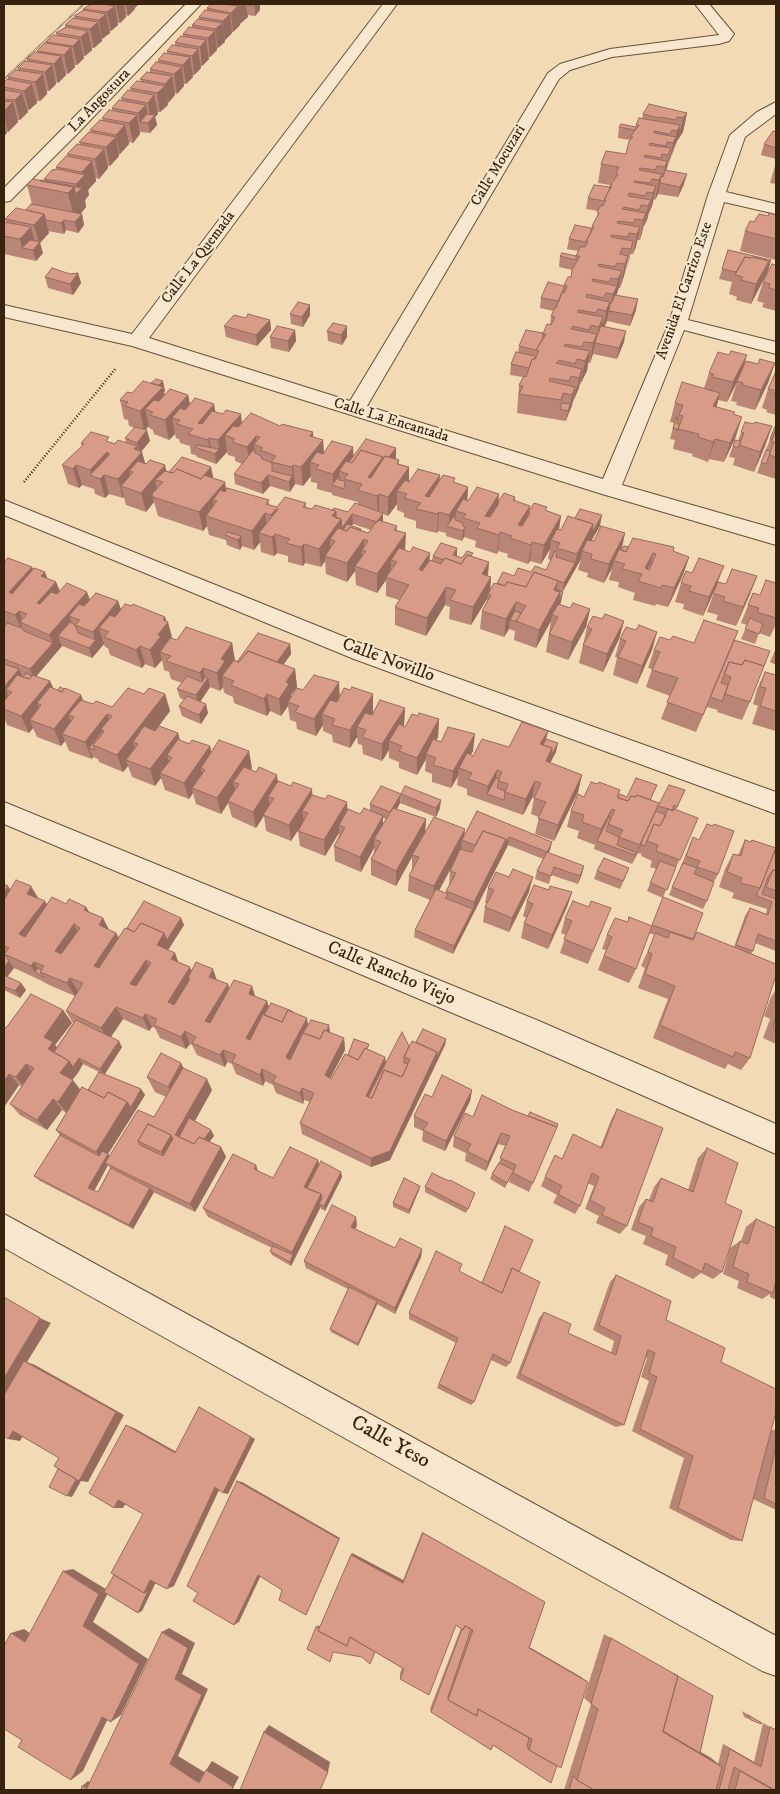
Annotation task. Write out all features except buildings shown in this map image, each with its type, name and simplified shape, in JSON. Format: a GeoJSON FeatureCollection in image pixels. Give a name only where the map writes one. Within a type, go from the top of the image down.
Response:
{"type":"FeatureCollection","features":[{"type":"Feature","properties":{"kind":"street","name":"La Angostura"},"geometry":{"type":"LineString","coordinates":[[4,197],[194,4]]}},
{"type":"Feature","properties":{"kind":"street","name":"Calle La Quemada"},"geometry":{"type":"LineString","coordinates":[[137,341],[390,4]]}},
{"type":"Feature","properties":{"kind":"street","name":"Calle Mocuzari"},"geometry":{"type":"LineString","coordinates":[[355,410],[553,76],[565,67],[610,53],[724,38],[727,34],[702,4]]}},
{"type":"Feature","properties":{"kind":"street","name":"Avenida El Carrizo Este"},"geometry":{"type":"LineString","coordinates":[[610,489],[678,323],[738,135],[776,107]]}},
{"type":"Feature","properties":{"kind":"street"},"geometry":{"type":"LineString","coordinates":[[717,196],[776,209]]}},
{"type":"Feature","properties":{"kind":"street","name":"Calle La Encantada"},"geometry":{"type":"LineString","coordinates":[[4,311],[137,341],[610,489],[776,537]]}},
{"type":"Feature","properties":{"kind":"street"},"geometry":{"type":"LineString","coordinates":[[678,323],[776,348]]}},
{"type":"Feature","properties":{"kind":"street","name":"Calle Novillo"},"geometry":{"type":"LineString","coordinates":[[4,507],[362,652],[776,802]]}},
{"type":"Feature","properties":{"kind":"street","name":"Calle Rancho Viejo"},"geometry":{"type":"LineString","coordinates":[[4,813],[530,1031],[776,1139]]}},
{"type":"Feature","properties":{"kind":"street","name":"Calle Yeso"},"geometry":{"type":"LineString","coordinates":[[4,1230],[776,1657]]}},
{"type":"Feature","properties":{"kind":"path"},"geometry":{"type":"LineString","coordinates":[[4,79],[84,4]]}},
{"type":"Feature","properties":{"kind":"path"},"geometry":{"type":"LineString","coordinates":[[4,507],[137,341]]}}]}
